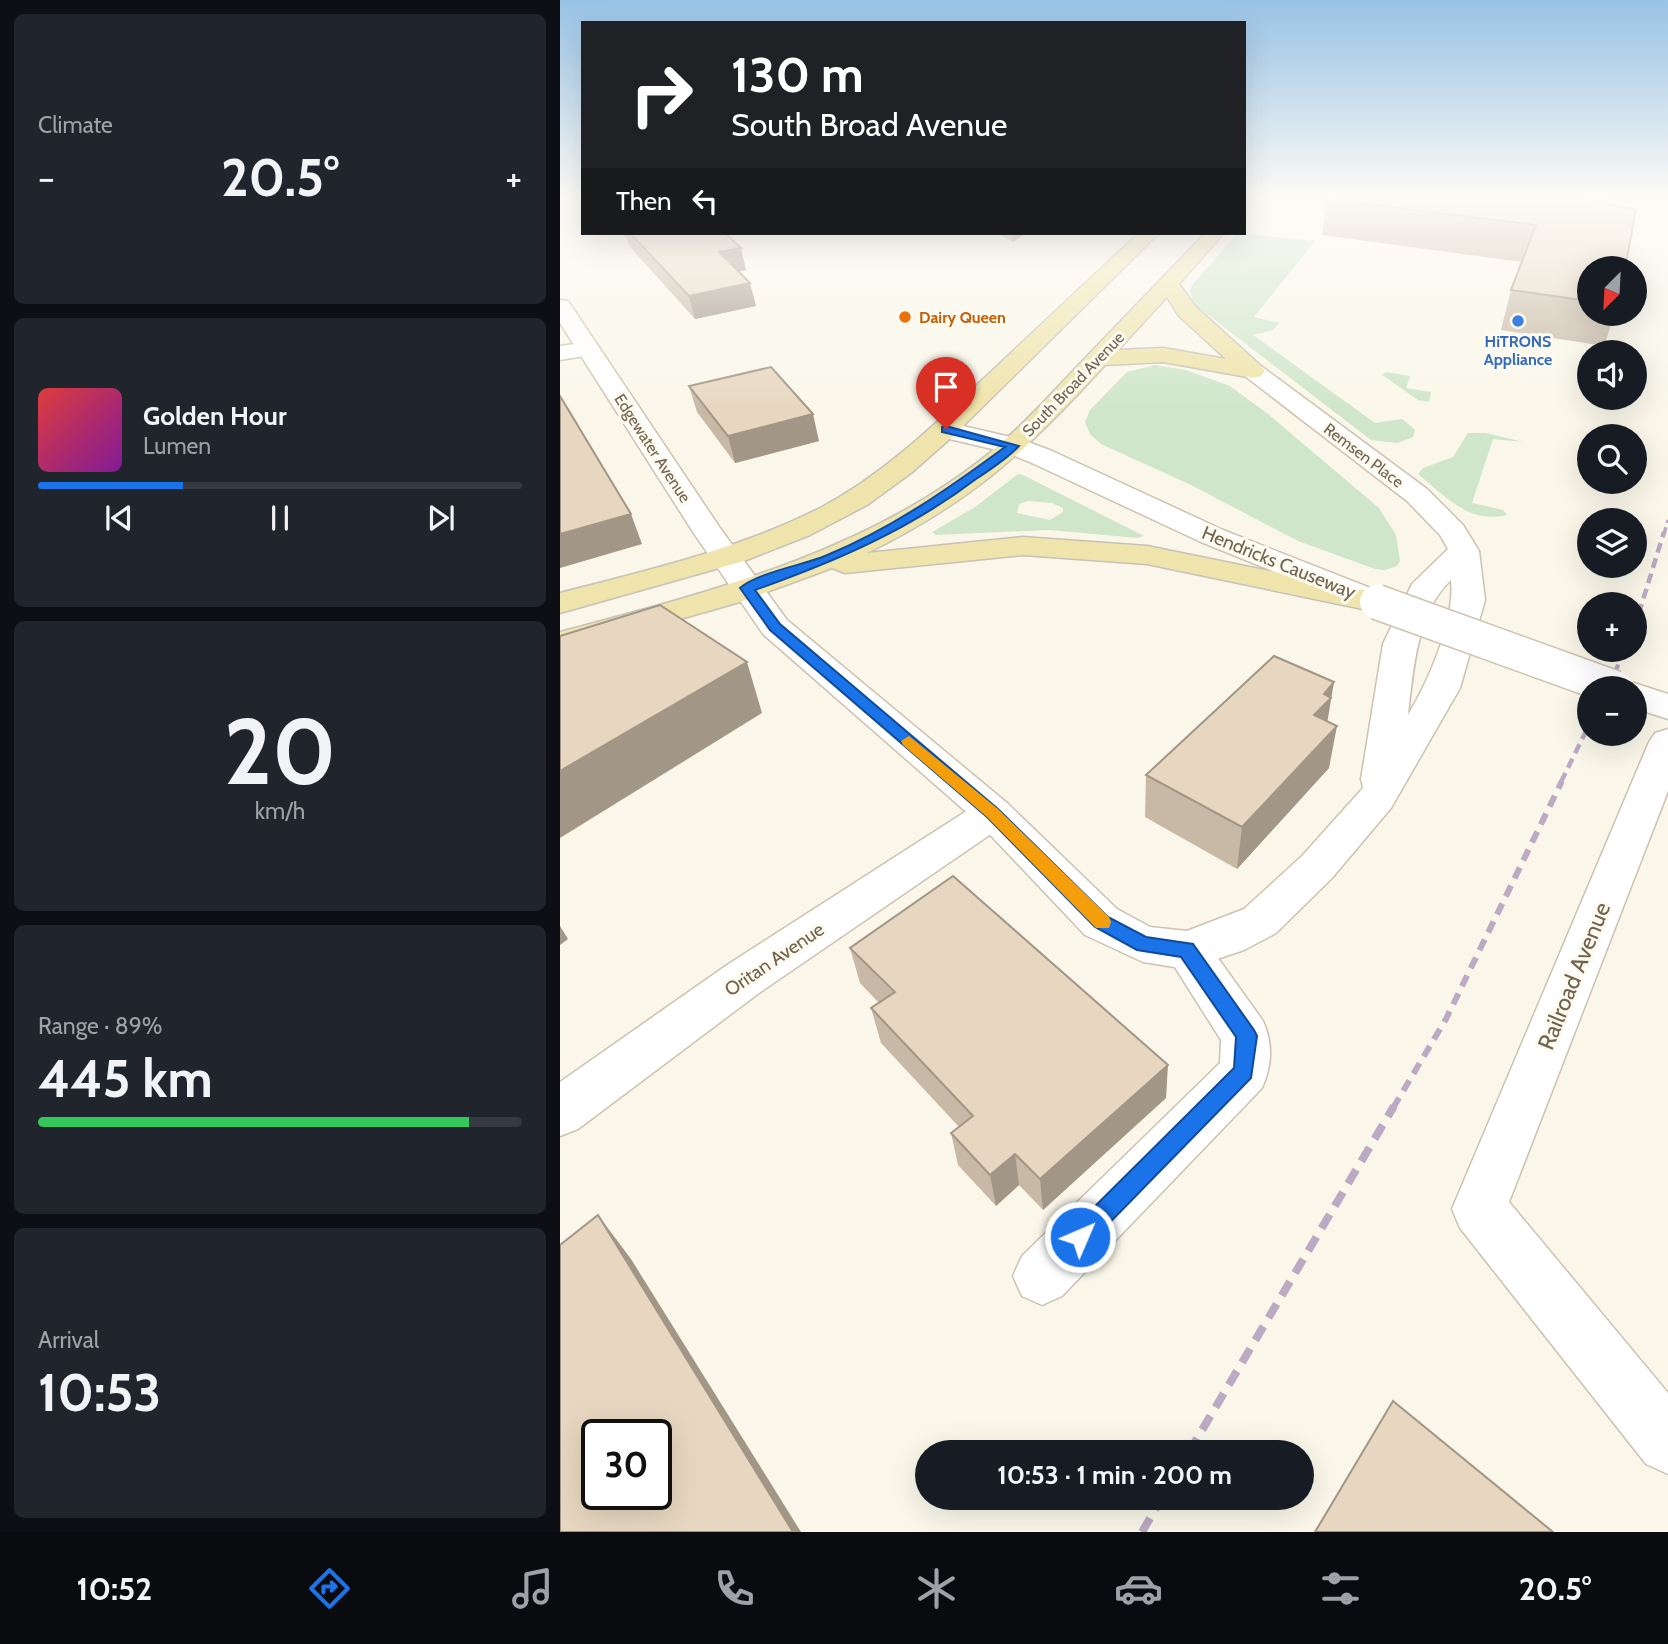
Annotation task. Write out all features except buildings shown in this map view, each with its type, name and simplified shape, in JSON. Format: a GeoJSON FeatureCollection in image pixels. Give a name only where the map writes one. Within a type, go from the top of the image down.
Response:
{"type":"FeatureCollection","features":[{"type":"Feature","properties":{"kind":"main road"},"geometry":{"type":"LineString","coordinates":[[560,603],[724,556],[832,513],[891,476],[946,429],[1112,269]]}},
{"type":"Feature","properties":{"kind":"main road","name":"South Broad Avenue"},"geometry":{"type":"LineString","coordinates":[[560,643],[801,570],[854,548],[920,513],[967,483],[1014,446],[1181,269]]}},
{"type":"Feature","properties":{"kind":"main road"},"geometry":{"type":"LineString","coordinates":[[1169,284],[1187,311],[1253,371]]}},
{"type":"Feature","properties":{"kind":"main road"},"geometry":{"type":"LineString","coordinates":[[1098,358],[1170,355],[1253,371]]}},
{"type":"Feature","properties":{"kind":"main road"},"geometry":{"type":"LineString","coordinates":[[801,570],[920,554],[1023,546],[1147,555],[1377,602]]}},
{"type":"Feature","properties":{"kind":"street","name":"Edgewater Avenue"},"geometry":{"type":"LineString","coordinates":[[560,306],[724,556],[775,627],[993,813],[1101,922],[1143,944],[1187,950]]}},
{"type":"Feature","properties":{"kind":"street"},"geometry":{"type":"LineString","coordinates":[[560,353],[588,349]]}},
{"type":"Feature","properties":{"kind":"street","name":"Remsen Place"},"geometry":{"type":"LineString","coordinates":[[1187,950],[1228,937],[1260,921],[1317,867],[1377,799],[1442,688],[1469,600],[1464,551],[1452,531],[1417,495],[1253,371]]}},
{"type":"Feature","properties":{"kind":"street","name":"Hendricks Causeway"},"geometry":{"type":"LineString","coordinates":[[946,429],[1014,446],[1234,545],[1377,602],[1582,676]]}},
{"type":"Feature","properties":{"kind":"street"},"geometry":{"type":"LineString","coordinates":[[1377,799],[1400,644],[1428,584],[1464,551]]}},
{"type":"Feature","properties":{"kind":"street"},"geometry":{"type":"LineString","coordinates":[[1647,700],[1668,707]]}},
{"type":"Feature","properties":{"kind":"street","name":"Railroad Avenue"},"geometry":{"type":"LineString","coordinates":[[1668,742],[1479,1209],[1668,1442]]}},
{"type":"Feature","properties":{"kind":"street","name":"Oritan Avenue"},"geometry":{"type":"LineString","coordinates":[[560,1112],[743,979],[993,813]]}},
{"type":"Feature","properties":{"kind":"street"},"geometry":{"type":"LineString","coordinates":[[1042,1276],[1244,1072],[1247,1036],[1187,950]]}},
{"type":"Feature","properties":{"kind":"green space"},"geometry":{"type":"Polygon","coordinates":[[[1206,269],[1292,269],[1254,317],[1279,323],[1273,330],[1253,335],[1375,423],[1402,419],[1415,430],[1413,437],[1398,443],[1371,440],[1194,304],[1190,291],[1206,269]]]}},
{"type":"Feature","properties":{"kind":"green space"},"geometry":{"type":"Polygon","coordinates":[[[1155,365],[1186,370],[1230,386],[1268,414],[1379,508],[1396,535],[1400,561],[1397,566],[1385,570],[1375,569],[1298,541],[1191,485],[1101,444],[1090,434],[1085,422],[1090,410],[1127,372],[1155,365]]]}},
{"type":"Feature","properties":{"kind":"green space"},"geometry":{"type":"Polygon","coordinates":[[[1386,372],[1410,376],[1406,388],[1431,392],[1429,402],[1418,400],[1382,375],[1386,372]]]}},
{"type":"Feature","properties":{"kind":"green space"},"geometry":{"type":"Polygon","coordinates":[[[1468,433],[1485,433],[1524,442],[1493,439],[1472,503],[1503,510],[1507,515],[1493,517],[1470,512],[1448,499],[1418,474],[1423,468],[1453,457],[1468,433]]]}},
{"type":"Feature","properties":{"kind":"green space"},"geometry":{"type":"Polygon","coordinates":[[[1018,474],[1144,536],[1138,538],[1049,530],[936,535],[932,532],[975,507],[1018,474]],[[1028,501],[1019,504],[1017,513],[1050,520],[1063,512],[1063,508],[1052,503],[1028,501]]]}},
{"type":"Feature","properties":{"kind":"railway"},"geometry":{"type":"LineString","coordinates":[[1664,534],[1668,520]]}},
{"type":"Feature","properties":{"kind":"railway"},"geometry":{"type":"LineString","coordinates":[[1645,592],[1664,532]]}},
{"type":"Feature","properties":{"kind":"railway"},"geometry":{"type":"LineString","coordinates":[[1613,676],[1620,662]]}},
{"type":"Feature","properties":{"kind":"railway"},"geometry":{"type":"LineString","coordinates":[[1561,782],[1579,746]]}},
{"type":"Feature","properties":{"kind":"railway"},"geometry":{"type":"LineString","coordinates":[[1393,1108],[1446,1019],[1562,781]]}},
{"type":"Feature","properties":{"kind":"railway"},"geometry":{"type":"LineString","coordinates":[[1196,1440],[1394,1106]]}},
{"type":"Feature","properties":{"kind":"railway"},"geometry":{"type":"LineString","coordinates":[[1142,1532],[1155,1510]]}},
{"type":"Feature","properties":{"kind":"slow traffic"},"geometry":{"type":"LineString","coordinates":[[909,741],[993,813],[1102,922]]}},
{"type":"Feature","properties":{"kind":"place","name":"Dairy Queen"},"geometry":{"type":"Point","coordinates":[905,317]}},
{"type":"Feature","properties":{"kind":"place","name":"HiTRONS Appliance"},"geometry":{"type":"Point","coordinates":[1518,321]}},
{"type":"Feature","properties":{"kind":"route"},"geometry":{"type":"LineString","coordinates":[[946,429],[1014,446],[944,498],[878,536],[830,559],[747,588],[775,627],[993,813],[1101,922],[1143,944],[1187,950],[1247,1036],[1244,1072],[1080,1237]]}}]}
